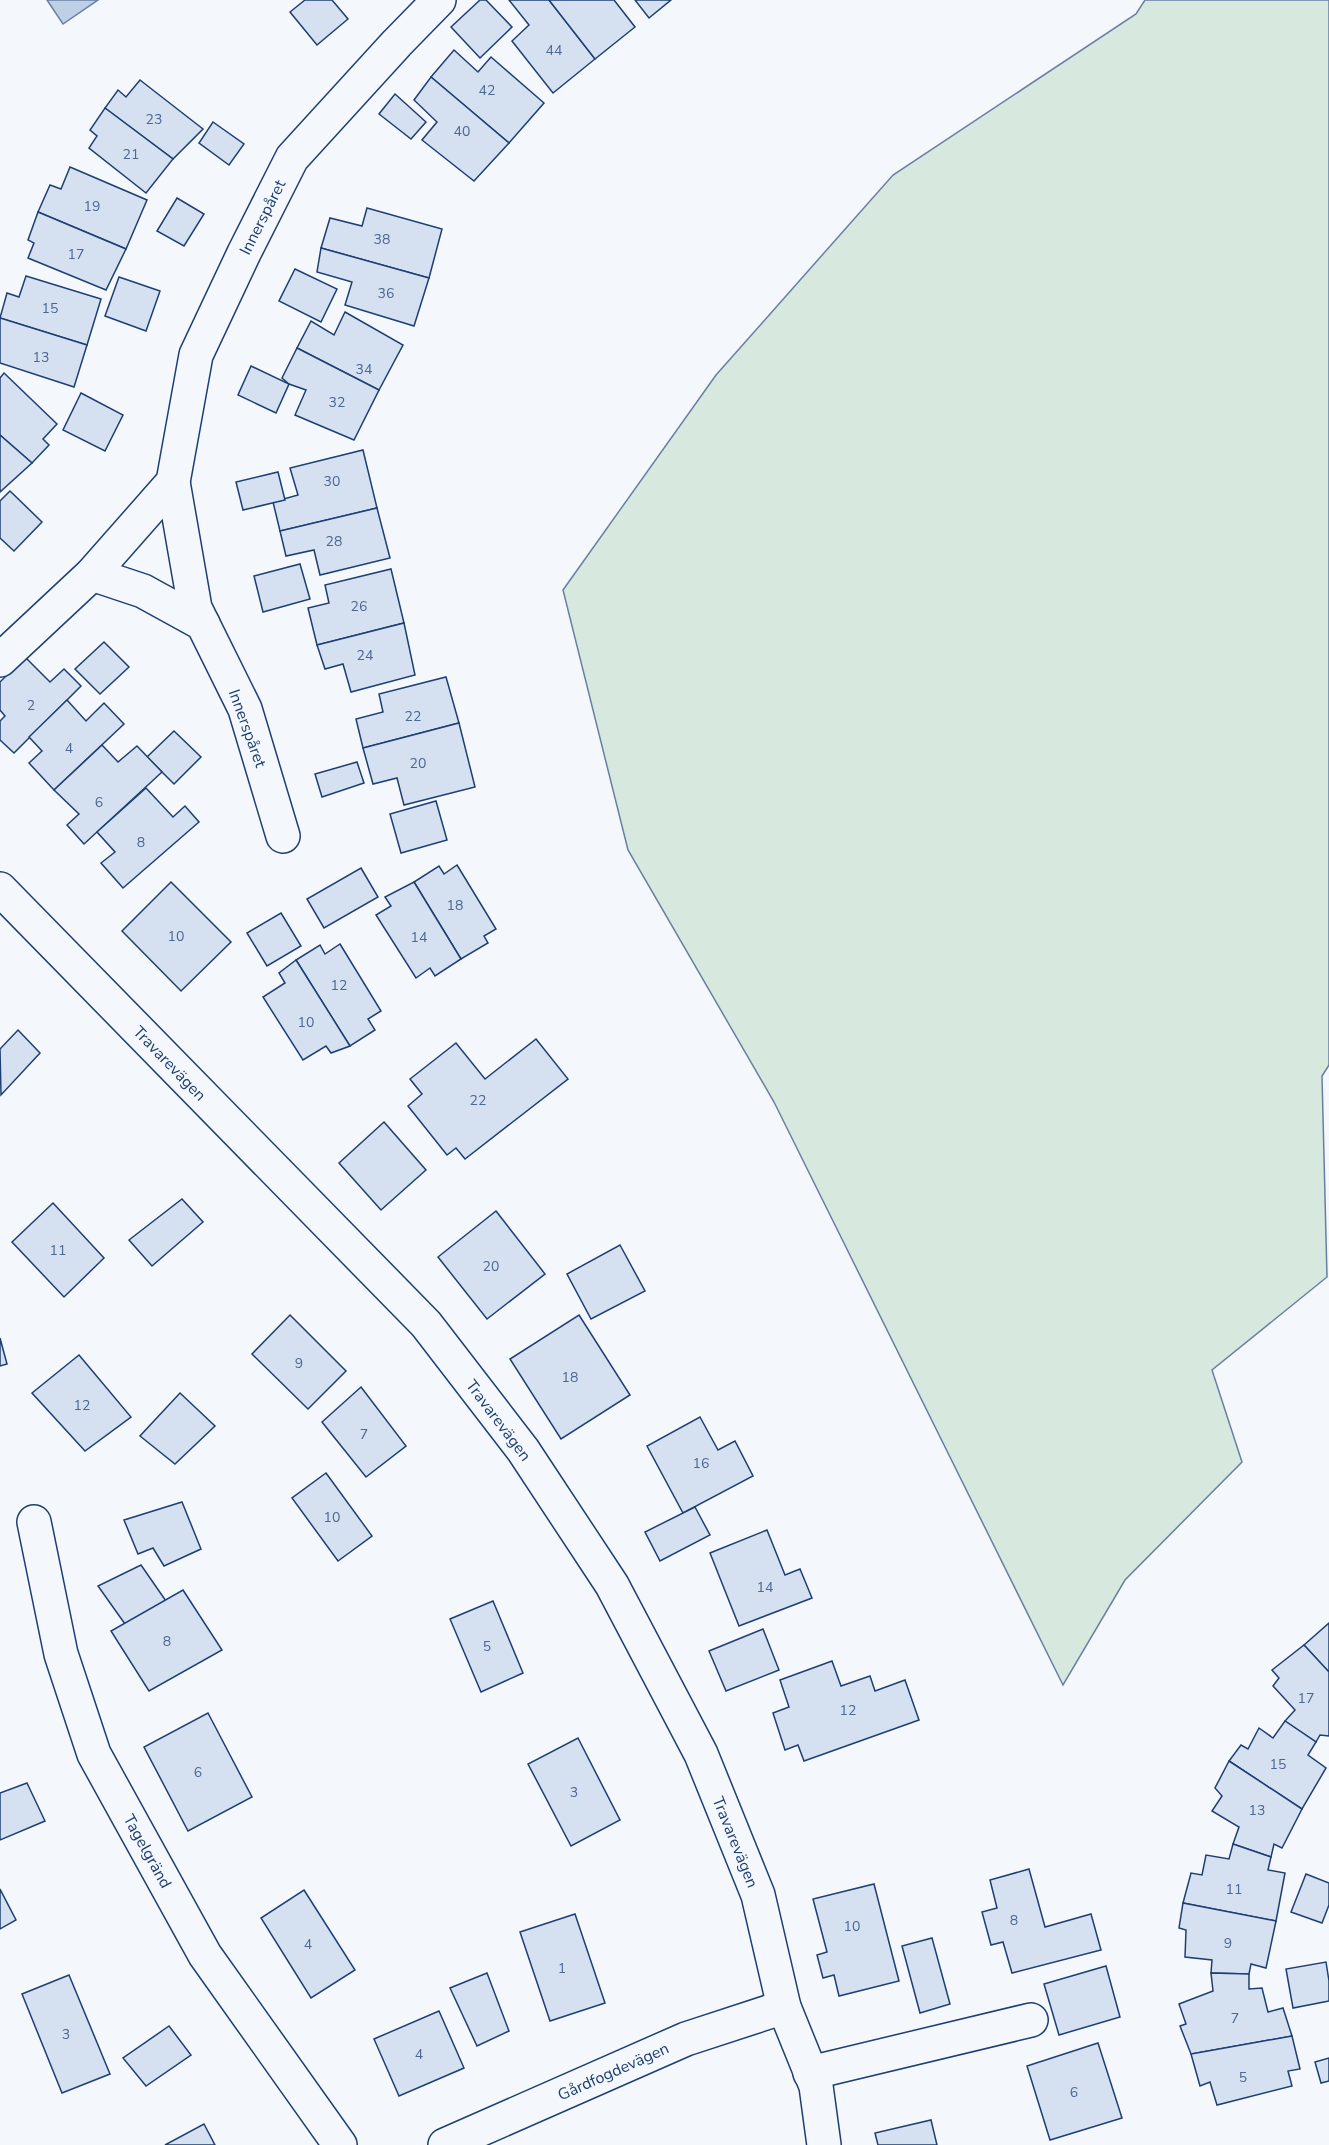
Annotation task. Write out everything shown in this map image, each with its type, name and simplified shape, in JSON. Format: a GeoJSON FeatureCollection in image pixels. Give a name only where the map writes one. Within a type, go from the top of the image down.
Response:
{"type":"FeatureCollection","features":[{"type":"Feature","properties":{"kind":"street","name":"Innerspåret"},"geometry":{"type":"LineString","coordinates":[[283,836],[245,709],[195,608],[173,482],[196,356],[292,158],[439,0]]}},
{"type":"Feature","properties":{"kind":"street"},"geometry":{"type":"LineString","coordinates":[[0,660],[92,574],[173,482]]}},
{"type":"Feature","properties":{"kind":"street"},"geometry":{"type":"LineString","coordinates":[[92,574],[143,591],[203,624]]}},
{"type":"Feature","properties":{"kind":"street","name":"Travarevägen"},"geometry":{"type":"LineString","coordinates":[[0,889],[426,1324],[523,1450],[612,1585],[701,1754],[758,1896],[784,2007],[816,2086],[824,2145]]}},
{"type":"Feature","properties":{"kind":"street","name":"Tagelgränd"},"geometry":{"type":"LineString","coordinates":[[34,1522],[61,1654],[94,1754],[205,1955],[340,2145]]}},
{"type":"Feature","properties":{"kind":"street","name":"Gårdfogdevägen"},"geometry":{"type":"LineString","coordinates":[[445,2145],[686,2039],[784,2007]]}},
{"type":"Feature","properties":{"kind":"street"},"geometry":{"type":"LineString","coordinates":[[810,2073],[1031,2020]]}},
{"type":"Feature","properties":{"kind":"shaded area"},"geometry":{"type":"Polygon","coordinates":[[[1145,0],[1329,0],[1329,1065],[1322,1076],[1327,1277],[1212,1370],[1242,1462],[1125,1580],[1063,1685],[774,1102],[628,850],[563,590],[716,375],[893,175],[1136,14],[1145,0]]]}},
{"type":"Feature","properties":{"kind":"water"},"geometry":{"type":"Polygon","coordinates":[[[47,0],[98,0],[63,24],[47,0]]]}},
{"type":"Feature","properties":{"kind":"building"},"geometry":{"type":"Polygon","coordinates":[[[305,0],[332,0],[348,19],[317,45],[290,12],[305,0]]]}},
{"type":"Feature","properties":{"kind":"building"},"geometry":{"type":"Polygon","coordinates":[[[480,0],[486,0],[512,27],[480,58],[451,27],[480,0]]]}},
{"type":"Feature","properties":{"kind":"building"},"geometry":{"type":"Polygon","coordinates":[[[509,0],[549,0],[595,59],[553,93],[512,41],[529,25],[509,0]]]}},
{"type":"Feature","properties":{"kind":"building"},"geometry":{"type":"Polygon","coordinates":[[[549,0],[614,0],[635,27],[595,59],[549,0]]]}},
{"type":"Feature","properties":{"kind":"building"},"geometry":{"type":"Polygon","coordinates":[[[635,0],[671,0],[649,18],[635,0]]]}},
{"type":"Feature","properties":{"kind":"building"},"geometry":{"type":"Polygon","coordinates":[[[454,50],[478,72],[491,57],[544,103],[509,143],[431,77],[454,50]]]}},
{"type":"Feature","properties":{"kind":"building"},"geometry":{"type":"Polygon","coordinates":[[[431,77],[509,143],[474,181],[422,140],[437,122],[414,100],[431,77]]]}},
{"type":"Feature","properties":{"kind":"building"},"geometry":{"type":"Polygon","coordinates":[[[140,80],[203,129],[173,159],[105,108],[118,90],[126,97],[140,80]]]}},
{"type":"Feature","properties":{"kind":"building"},"geometry":{"type":"Polygon","coordinates":[[[395,94],[426,122],[411,139],[379,114],[395,94]]]}},
{"type":"Feature","properties":{"kind":"building"},"geometry":{"type":"Polygon","coordinates":[[[105,108],[173,159],[146,193],[89,148],[97,136],[90,130],[105,108]]]}},
{"type":"Feature","properties":{"kind":"building"},"geometry":{"type":"Polygon","coordinates":[[[213,122],[244,144],[229,165],[199,143],[213,122]]]}},
{"type":"Feature","properties":{"kind":"building"},"geometry":{"type":"Polygon","coordinates":[[[70,167],[147,200],[126,249],[38,212],[50,185],[61,189],[70,167]]]}},
{"type":"Feature","properties":{"kind":"building"},"geometry":{"type":"Polygon","coordinates":[[[177,198],[204,214],[184,246],[157,231],[177,198]]]}},
{"type":"Feature","properties":{"kind":"building"},"geometry":{"type":"Polygon","coordinates":[[[367,208],[442,229],[429,278],[321,248],[330,218],[362,226],[367,208]]]}},
{"type":"Feature","properties":{"kind":"building"},"geometry":{"type":"Polygon","coordinates":[[[38,212],[126,249],[106,290],[28,258],[34,243],[28,240],[38,212]]]}},
{"type":"Feature","properties":{"kind":"building"},"geometry":{"type":"Polygon","coordinates":[[[321,248],[429,278],[414,326],[345,305],[352,282],[317,272],[321,248]]]}},
{"type":"Feature","properties":{"kind":"building"},"geometry":{"type":"Polygon","coordinates":[[[295,269],[337,289],[321,322],[279,301],[295,269]]]}},
{"type":"Feature","properties":{"kind":"building"},"geometry":{"type":"Polygon","coordinates":[[[26,276],[101,299],[87,345],[0,318],[7,293],[19,297],[26,276]]]}},
{"type":"Feature","properties":{"kind":"building"},"geometry":{"type":"Polygon","coordinates":[[[119,277],[160,291],[146,331],[105,316],[119,277]]]}},
{"type":"Feature","properties":{"kind":"building"},"geometry":{"type":"Polygon","coordinates":[[[345,312],[403,345],[379,390],[297,348],[311,321],[334,335],[345,312]]]}},
{"type":"Feature","properties":{"kind":"building"},"geometry":{"type":"Polygon","coordinates":[[[0,318],[87,345],[74,387],[0,363],[0,318]]]}},
{"type":"Feature","properties":{"kind":"building"},"geometry":{"type":"Polygon","coordinates":[[[297,348],[379,390],[354,440],[295,415],[306,390],[289,384],[282,378],[297,348]]]}},
{"type":"Feature","properties":{"kind":"building"},"geometry":{"type":"Polygon","coordinates":[[[251,366],[289,384],[276,413],[238,395],[251,366]]]}},
{"type":"Feature","properties":{"kind":"building"},"geometry":{"type":"Polygon","coordinates":[[[4,373],[57,424],[43,439],[49,445],[32,463],[0,435],[0,378],[4,373]]]}},
{"type":"Feature","properties":{"kind":"building"},"geometry":{"type":"Polygon","coordinates":[[[81,393],[123,415],[105,451],[63,430],[81,393]]]}},
{"type":"Feature","properties":{"kind":"building"},"geometry":{"type":"Polygon","coordinates":[[[0,435],[32,463],[0,492],[0,435]]]}},
{"type":"Feature","properties":{"kind":"building"},"geometry":{"type":"Polygon","coordinates":[[[363,450],[377,508],[280,531],[273,502],[298,495],[290,468],[363,450]]]}},
{"type":"Feature","properties":{"kind":"building"},"geometry":{"type":"Polygon","coordinates":[[[278,472],[285,500],[243,510],[236,482],[278,472]]]}},
{"type":"Feature","properties":{"kind":"building"},"geometry":{"type":"Polygon","coordinates":[[[10,491],[42,522],[14,551],[0,538],[0,501],[10,491]]]}},
{"type":"Feature","properties":{"kind":"building"},"geometry":{"type":"Polygon","coordinates":[[[377,508],[390,558],[320,575],[314,550],[286,556],[280,531],[377,508]]]}},
{"type":"Feature","properties":{"kind":"building"},"geometry":{"type":"Polygon","coordinates":[[[300,564],[310,599],[263,612],[254,576],[300,564]]]}},
{"type":"Feature","properties":{"kind":"building"},"geometry":{"type":"Polygon","coordinates":[[[391,569],[404,623],[317,645],[308,608],[329,603],[325,585],[391,569]]]}},
{"type":"Feature","properties":{"kind":"building"},"geometry":{"type":"Polygon","coordinates":[[[404,623],[415,675],[351,692],[343,664],[325,669],[317,645],[404,623]]]}},
{"type":"Feature","properties":{"kind":"building"},"geometry":{"type":"Polygon","coordinates":[[[104,642],[129,667],[100,694],[75,669],[104,642]]]}},
{"type":"Feature","properties":{"kind":"building"},"geometry":{"type":"Polygon","coordinates":[[[25,657],[50,682],[64,669],[81,686],[14,753],[0,740],[0,721],[5,716],[0,710],[0,682],[25,657]]]}},
{"type":"Feature","properties":{"kind":"building"},"geometry":{"type":"Polygon","coordinates":[[[446,677],[459,723],[363,748],[356,719],[383,712],[379,694],[446,677]]]}},
{"type":"Feature","properties":{"kind":"building"},"geometry":{"type":"Polygon","coordinates":[[[67,700],[86,721],[104,703],[124,724],[54,790],[29,763],[42,751],[29,737],[67,700]]]}},
{"type":"Feature","properties":{"kind":"building"},"geometry":{"type":"Polygon","coordinates":[[[459,723],[475,787],[404,805],[397,778],[373,784],[363,748],[459,723]]]}},
{"type":"Feature","properties":{"kind":"building"},"geometry":{"type":"Polygon","coordinates":[[[174,731],[201,757],[174,784],[147,757],[174,731]]]}},
{"type":"Feature","properties":{"kind":"building"},"geometry":{"type":"Polygon","coordinates":[[[102,745],[118,762],[137,746],[162,772],[84,844],[67,825],[79,814],[54,790],[102,745]]]}},
{"type":"Feature","properties":{"kind":"building"},"geometry":{"type":"Polygon","coordinates":[[[357,762],[364,783],[322,797],[315,774],[357,762]]]}},
{"type":"Feature","properties":{"kind":"building"},"geometry":{"type":"Polygon","coordinates":[[[146,788],[173,817],[185,806],[199,822],[123,888],[101,863],[115,852],[97,832],[146,788]]]}},
{"type":"Feature","properties":{"kind":"building"},"geometry":{"type":"Polygon","coordinates":[[[436,801],[447,840],[401,853],[390,814],[436,801]]]}},
{"type":"Feature","properties":{"kind":"building"},"geometry":{"type":"Polygon","coordinates":[[[457,865],[496,929],[484,936],[488,943],[461,959],[414,882],[439,866],[444,874],[457,865]]]}},
{"type":"Feature","properties":{"kind":"building"},"geometry":{"type":"Polygon","coordinates":[[[361,868],[378,897],[324,928],[307,899],[361,868]]]}},
{"type":"Feature","properties":{"kind":"building"},"geometry":{"type":"Polygon","coordinates":[[[171,882],[231,942],[181,991],[122,931],[171,882]]]}},
{"type":"Feature","properties":{"kind":"building"},"geometry":{"type":"Polygon","coordinates":[[[414,882],[461,959],[435,976],[430,968],[416,978],[376,915],[391,906],[385,897],[414,882]]]}},
{"type":"Feature","properties":{"kind":"building"},"geometry":{"type":"Polygon","coordinates":[[[281,913],[301,946],[267,966],[247,933],[281,913]]]}},
{"type":"Feature","properties":{"kind":"building"},"geometry":{"type":"Polygon","coordinates":[[[340,944],[381,1011],[368,1019],[375,1030],[350,1046],[296,960],[320,945],[325,954],[340,944]]]}},
{"type":"Feature","properties":{"kind":"building"},"geometry":{"type":"Polygon","coordinates":[[[296,960],[350,1046],[331,1053],[326,1046],[303,1060],[263,997],[285,983],[279,973],[296,960]]]}},
{"type":"Feature","properties":{"kind":"building"},"geometry":{"type":"Polygon","coordinates":[[[18,1030],[40,1053],[1,1095],[0,1049],[18,1030]]]}},
{"type":"Feature","properties":{"kind":"building"},"geometry":{"type":"Polygon","coordinates":[[[536,1039],[568,1079],[465,1159],[456,1148],[447,1155],[408,1106],[422,1094],[410,1079],[456,1043],[485,1079],[536,1039]]]}},
{"type":"Feature","properties":{"kind":"building"},"geometry":{"type":"Polygon","coordinates":[[[384,1122],[426,1170],[381,1210],[339,1163],[384,1122]]]}},
{"type":"Feature","properties":{"kind":"building"},"geometry":{"type":"Polygon","coordinates":[[[182,1199],[203,1222],[152,1266],[129,1240],[182,1199]]]}},
{"type":"Feature","properties":{"kind":"building"},"geometry":{"type":"Polygon","coordinates":[[[53,1203],[104,1258],[64,1297],[12,1242],[53,1203]]]}},
{"type":"Feature","properties":{"kind":"building"},"geometry":{"type":"Polygon","coordinates":[[[496,1211],[545,1274],[487,1319],[438,1257],[496,1211]]]}},
{"type":"Feature","properties":{"kind":"building"},"geometry":{"type":"Polygon","coordinates":[[[620,1245],[645,1291],[591,1319],[567,1274],[620,1245]]]}},
{"type":"Feature","properties":{"kind":"building"},"geometry":{"type":"Polygon","coordinates":[[[290,1315],[346,1371],[308,1409],[252,1354],[290,1315]]]}},
{"type":"Feature","properties":{"kind":"building"},"geometry":{"type":"Polygon","coordinates":[[[579,1315],[630,1395],[561,1439],[510,1359],[579,1315]]]}},
{"type":"Feature","properties":{"kind":"building"},"geometry":{"type":"Polygon","coordinates":[[[0,1338],[7,1364],[0,1366],[0,1338]]]}},
{"type":"Feature","properties":{"kind":"building"},"geometry":{"type":"Polygon","coordinates":[[[79,1355],[131,1417],[85,1451],[32,1393],[79,1355]]]}},
{"type":"Feature","properties":{"kind":"building"},"geometry":{"type":"Polygon","coordinates":[[[361,1387],[406,1446],[366,1477],[322,1422],[361,1387]]]}},
{"type":"Feature","properties":{"kind":"building"},"geometry":{"type":"Polygon","coordinates":[[[180,1393],[215,1426],[175,1464],[140,1436],[180,1393]]]}},
{"type":"Feature","properties":{"kind":"building"},"geometry":{"type":"Polygon","coordinates":[[[700,1417],[718,1450],[735,1441],[753,1476],[683,1513],[647,1446],[700,1417]]]}},
{"type":"Feature","properties":{"kind":"building"},"geometry":{"type":"Polygon","coordinates":[[[326,1473],[372,1536],[338,1561],[292,1498],[326,1473]]]}},
{"type":"Feature","properties":{"kind":"building"},"geometry":{"type":"Polygon","coordinates":[[[182,1502],[201,1549],[164,1566],[153,1548],[138,1554],[124,1520],[182,1502]]]}},
{"type":"Feature","properties":{"kind":"building"},"geometry":{"type":"Polygon","coordinates":[[[695,1507],[710,1535],[660,1561],[645,1532],[695,1507]]]}},
{"type":"Feature","properties":{"kind":"building"},"geometry":{"type":"Polygon","coordinates":[[[767,1530],[785,1575],[800,1569],[812,1598],[739,1626],[710,1553],[767,1530]]]}},
{"type":"Feature","properties":{"kind":"building"},"geometry":{"type":"Polygon","coordinates":[[[141,1565],[166,1601],[125,1624],[98,1586],[141,1565]]]}},
{"type":"Feature","properties":{"kind":"building"},"geometry":{"type":"Polygon","coordinates":[[[183,1590],[222,1650],[149,1691],[111,1631],[183,1590]]]}},
{"type":"Feature","properties":{"kind":"building"},"geometry":{"type":"Polygon","coordinates":[[[493,1601],[523,1673],[481,1692],[450,1619],[493,1601]]]}},
{"type":"Feature","properties":{"kind":"building"},"geometry":{"type":"Polygon","coordinates":[[[1329,1623],[1329,1672],[1304,1645],[1329,1623]]]}},
{"type":"Feature","properties":{"kind":"building"},"geometry":{"type":"Polygon","coordinates":[[[763,1629],[779,1670],[726,1691],[709,1651],[763,1629]]]}},
{"type":"Feature","properties":{"kind":"building"},"geometry":{"type":"Polygon","coordinates":[[[1304,1645],[1329,1672],[1329,1736],[1320,1735],[1316,1742],[1285,1721],[1295,1710],[1273,1686],[1279,1678],[1272,1670],[1304,1645]]]}},
{"type":"Feature","properties":{"kind":"building"},"geometry":{"type":"Polygon","coordinates":[[[832,1661],[841,1686],[870,1676],[875,1691],[905,1680],[919,1720],[804,1761],[798,1745],[785,1750],[773,1713],[789,1707],[780,1680],[832,1661]]]}},
{"type":"Feature","properties":{"kind":"building"},"geometry":{"type":"Polygon","coordinates":[[[208,1713],[252,1797],[188,1831],[144,1747],[208,1713]]]}},
{"type":"Feature","properties":{"kind":"building"},"geometry":{"type":"Polygon","coordinates":[[[1285,1721],[1316,1742],[1308,1755],[1326,1768],[1302,1809],[1229,1761],[1241,1745],[1248,1749],[1259,1728],[1273,1738],[1285,1721]]]}},
{"type":"Feature","properties":{"kind":"building"},"geometry":{"type":"Polygon","coordinates":[[[578,1738],[620,1820],[571,1846],[528,1764],[578,1738]]]}},
{"type":"Feature","properties":{"kind":"building"},"geometry":{"type":"Polygon","coordinates":[[[1229,1761],[1302,1809],[1282,1848],[1274,1844],[1271,1857],[1233,1844],[1239,1827],[1212,1811],[1222,1796],[1215,1788],[1229,1761]]]}},
{"type":"Feature","properties":{"kind":"building"},"geometry":{"type":"Polygon","coordinates":[[[27,1783],[45,1821],[0,1840],[0,1793],[27,1783]]]}},
{"type":"Feature","properties":{"kind":"building"},"geometry":{"type":"Polygon","coordinates":[[[1233,1844],[1271,1857],[1268,1870],[1285,1873],[1276,1921],[1183,1903],[1191,1873],[1202,1875],[1206,1855],[1229,1859],[1233,1844]]]}},
{"type":"Feature","properties":{"kind":"building"},"geometry":{"type":"Polygon","coordinates":[[[1029,1869],[1045,1927],[1091,1914],[1101,1950],[1012,1973],[1003,1942],[991,1945],[982,1912],[997,1908],[990,1880],[1029,1869]]]}},
{"type":"Feature","properties":{"kind":"building"},"geometry":{"type":"Polygon","coordinates":[[[1306,1874],[1329,1883],[1329,1905],[1322,1923],[1291,1912],[1306,1874]]]}},
{"type":"Feature","properties":{"kind":"building"},"geometry":{"type":"Polygon","coordinates":[[[874,1884],[899,1981],[839,1996],[834,1975],[823,1978],[817,1955],[827,1952],[813,1899],[874,1884]]]}},
{"type":"Feature","properties":{"kind":"building"},"geometry":{"type":"Polygon","coordinates":[[[0,1889],[16,1920],[0,1929],[0,1889]]]}},
{"type":"Feature","properties":{"kind":"building"},"geometry":{"type":"Polygon","coordinates":[[[304,1890],[355,1970],[311,1998],[261,1918],[304,1890]]]}},
{"type":"Feature","properties":{"kind":"building"},"geometry":{"type":"Polygon","coordinates":[[[1183,1903],[1276,1921],[1266,1968],[1251,1964],[1249,1974],[1211,1973],[1212,1960],[1185,1957],[1186,1930],[1179,1928],[1183,1903]]]}},
{"type":"Feature","properties":{"kind":"building"},"geometry":{"type":"Polygon","coordinates":[[[575,1914],[605,2003],[550,2021],[520,1932],[575,1914]]]}},
{"type":"Feature","properties":{"kind":"building"},"geometry":{"type":"Polygon","coordinates":[[[932,1938],[950,2004],[920,2013],[902,1946],[932,1938]]]}},
{"type":"Feature","properties":{"kind":"building"},"geometry":{"type":"Polygon","coordinates":[[[1326,1962],[1329,2001],[1293,2008],[1286,1969],[1326,1962]]]}},
{"type":"Feature","properties":{"kind":"building"},"geometry":{"type":"Polygon","coordinates":[[[1106,1966],[1120,2017],[1059,2035],[1044,1984],[1106,1966]]]}},
{"type":"Feature","properties":{"kind":"building"},"geometry":{"type":"Polygon","coordinates":[[[487,1973],[509,2031],[477,2046],[450,1988],[487,1973]]]}},
{"type":"Feature","properties":{"kind":"building"},"geometry":{"type":"Polygon","coordinates":[[[1211,1973],[1249,1974],[1249,1989],[1262,1988],[1268,2012],[1283,2008],[1292,2036],[1191,2054],[1180,2026],[1186,2024],[1179,2004],[1213,1991],[1211,1973]]]}},
{"type":"Feature","properties":{"kind":"building"},"geometry":{"type":"Polygon","coordinates":[[[69,1975],[110,2074],[62,2093],[22,1994],[69,1975]]]}},
{"type":"Feature","properties":{"kind":"building"},"geometry":{"type":"Polygon","coordinates":[[[439,2011],[464,2068],[399,2096],[374,2039],[439,2011]]]}},
{"type":"Feature","properties":{"kind":"building"},"geometry":{"type":"Polygon","coordinates":[[[169,2026],[191,2055],[146,2086],[123,2058],[169,2026]]]}},
{"type":"Feature","properties":{"kind":"building"},"geometry":{"type":"Polygon","coordinates":[[[1292,2036],[1300,2069],[1288,2071],[1292,2086],[1217,2105],[1210,2082],[1200,2086],[1191,2054],[1292,2036]]]}},
{"type":"Feature","properties":{"kind":"building"},"geometry":{"type":"Polygon","coordinates":[[[1098,2043],[1122,2118],[1050,2140],[1027,2066],[1098,2043]]]}},
{"type":"Feature","properties":{"kind":"building"},"geometry":{"type":"Polygon","coordinates":[[[1329,2058],[1329,2081],[1321,2083],[1315,2062],[1329,2058]]]}},
{"type":"Feature","properties":{"kind":"building"},"geometry":{"type":"Polygon","coordinates":[[[931,2120],[937,2145],[878,2145],[875,2133],[931,2120]]]}},
{"type":"Feature","properties":{"kind":"building"},"geometry":{"type":"Polygon","coordinates":[[[204,2124],[215,2145],[165,2145],[204,2124]]]}}]}
